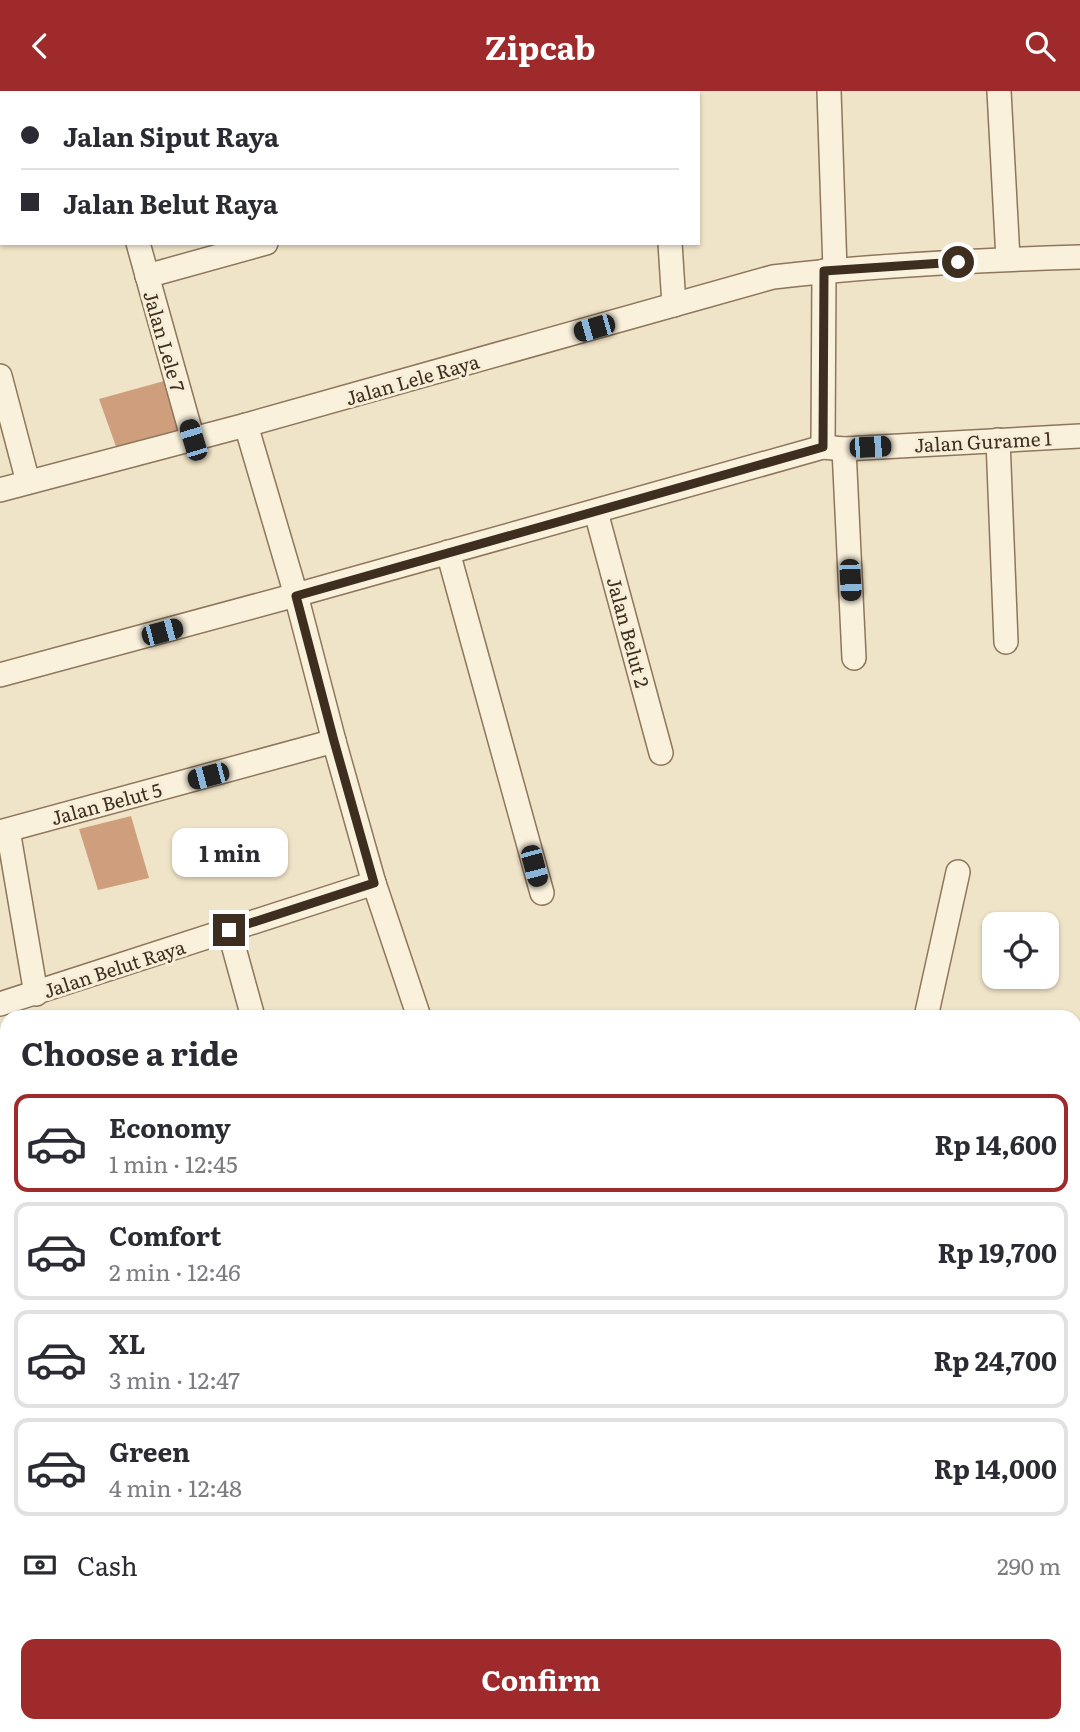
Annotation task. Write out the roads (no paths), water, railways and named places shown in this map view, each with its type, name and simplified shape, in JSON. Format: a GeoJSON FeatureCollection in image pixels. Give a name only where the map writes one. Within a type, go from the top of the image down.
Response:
{"type":"FeatureCollection","features":[{"type":"Feature","properties":{"kind":"street"},"geometry":{"type":"LineString","coordinates":[[829,91],[834,448],[854,658]]}},
{"type":"Feature","properties":{"kind":"street"},"geometry":{"type":"LineString","coordinates":[[1008,259],[999,91],[1021,91]]}},
{"type":"Feature","properties":{"kind":"street","name":"Jalan Lele 7"},"geometry":{"type":"LineString","coordinates":[[139,245],[193,440]]}},
{"type":"Feature","properties":{"kind":"street"},"geometry":{"type":"LineString","coordinates":[[147,276],[259,245]]}},
{"type":"Feature","properties":{"kind":"street"},"geometry":{"type":"LineString","coordinates":[[670,245],[674,305]]}},
{"type":"Feature","properties":{"kind":"street","name":"Jalan Lele Raya"},"geometry":{"type":"LineString","coordinates":[[0,490],[193,440],[773,278],[830,271],[1080,257]]}},
{"type":"Feature","properties":{"kind":"street"},"geometry":{"type":"LineString","coordinates":[[0,376],[28,482]]}},
{"type":"Feature","properties":{"kind":"street"},"geometry":{"type":"LineString","coordinates":[[246,425],[296,596],[374,883],[417,1010]]}},
{"type":"Feature","properties":{"kind":"street","name":"Jalan Gurame 1"},"geometry":{"type":"LineString","coordinates":[[0,675],[834,448],[1080,436]]}},
{"type":"Feature","properties":{"kind":"street"},"geometry":{"type":"LineString","coordinates":[[998,440],[1006,642]]}},
{"type":"Feature","properties":{"kind":"street","name":"Jalan Belut 2"},"geometry":{"type":"LineString","coordinates":[[596,512],[662,753]]}},
{"type":"Feature","properties":{"kind":"street"},"geometry":{"type":"LineString","coordinates":[[448,552],[542,893]]}},
{"type":"Feature","properties":{"kind":"street","name":"Jalan Belut 5"},"geometry":{"type":"LineString","coordinates":[[4,831],[334,741]]}},
{"type":"Feature","properties":{"kind":"street"},"geometry":{"type":"LineString","coordinates":[[4,831],[36,994]]}},
{"type":"Feature","properties":{"kind":"street"},"geometry":{"type":"LineString","coordinates":[[928,1010],[958,872]]}},
{"type":"Feature","properties":{"kind":"street","name":"Jalan Belut Raya"},"geometry":{"type":"LineString","coordinates":[[0,1004],[374,883]]}},
{"type":"Feature","properties":{"kind":"street"},"geometry":{"type":"LineString","coordinates":[[229,930],[251,1010]]}}]}
